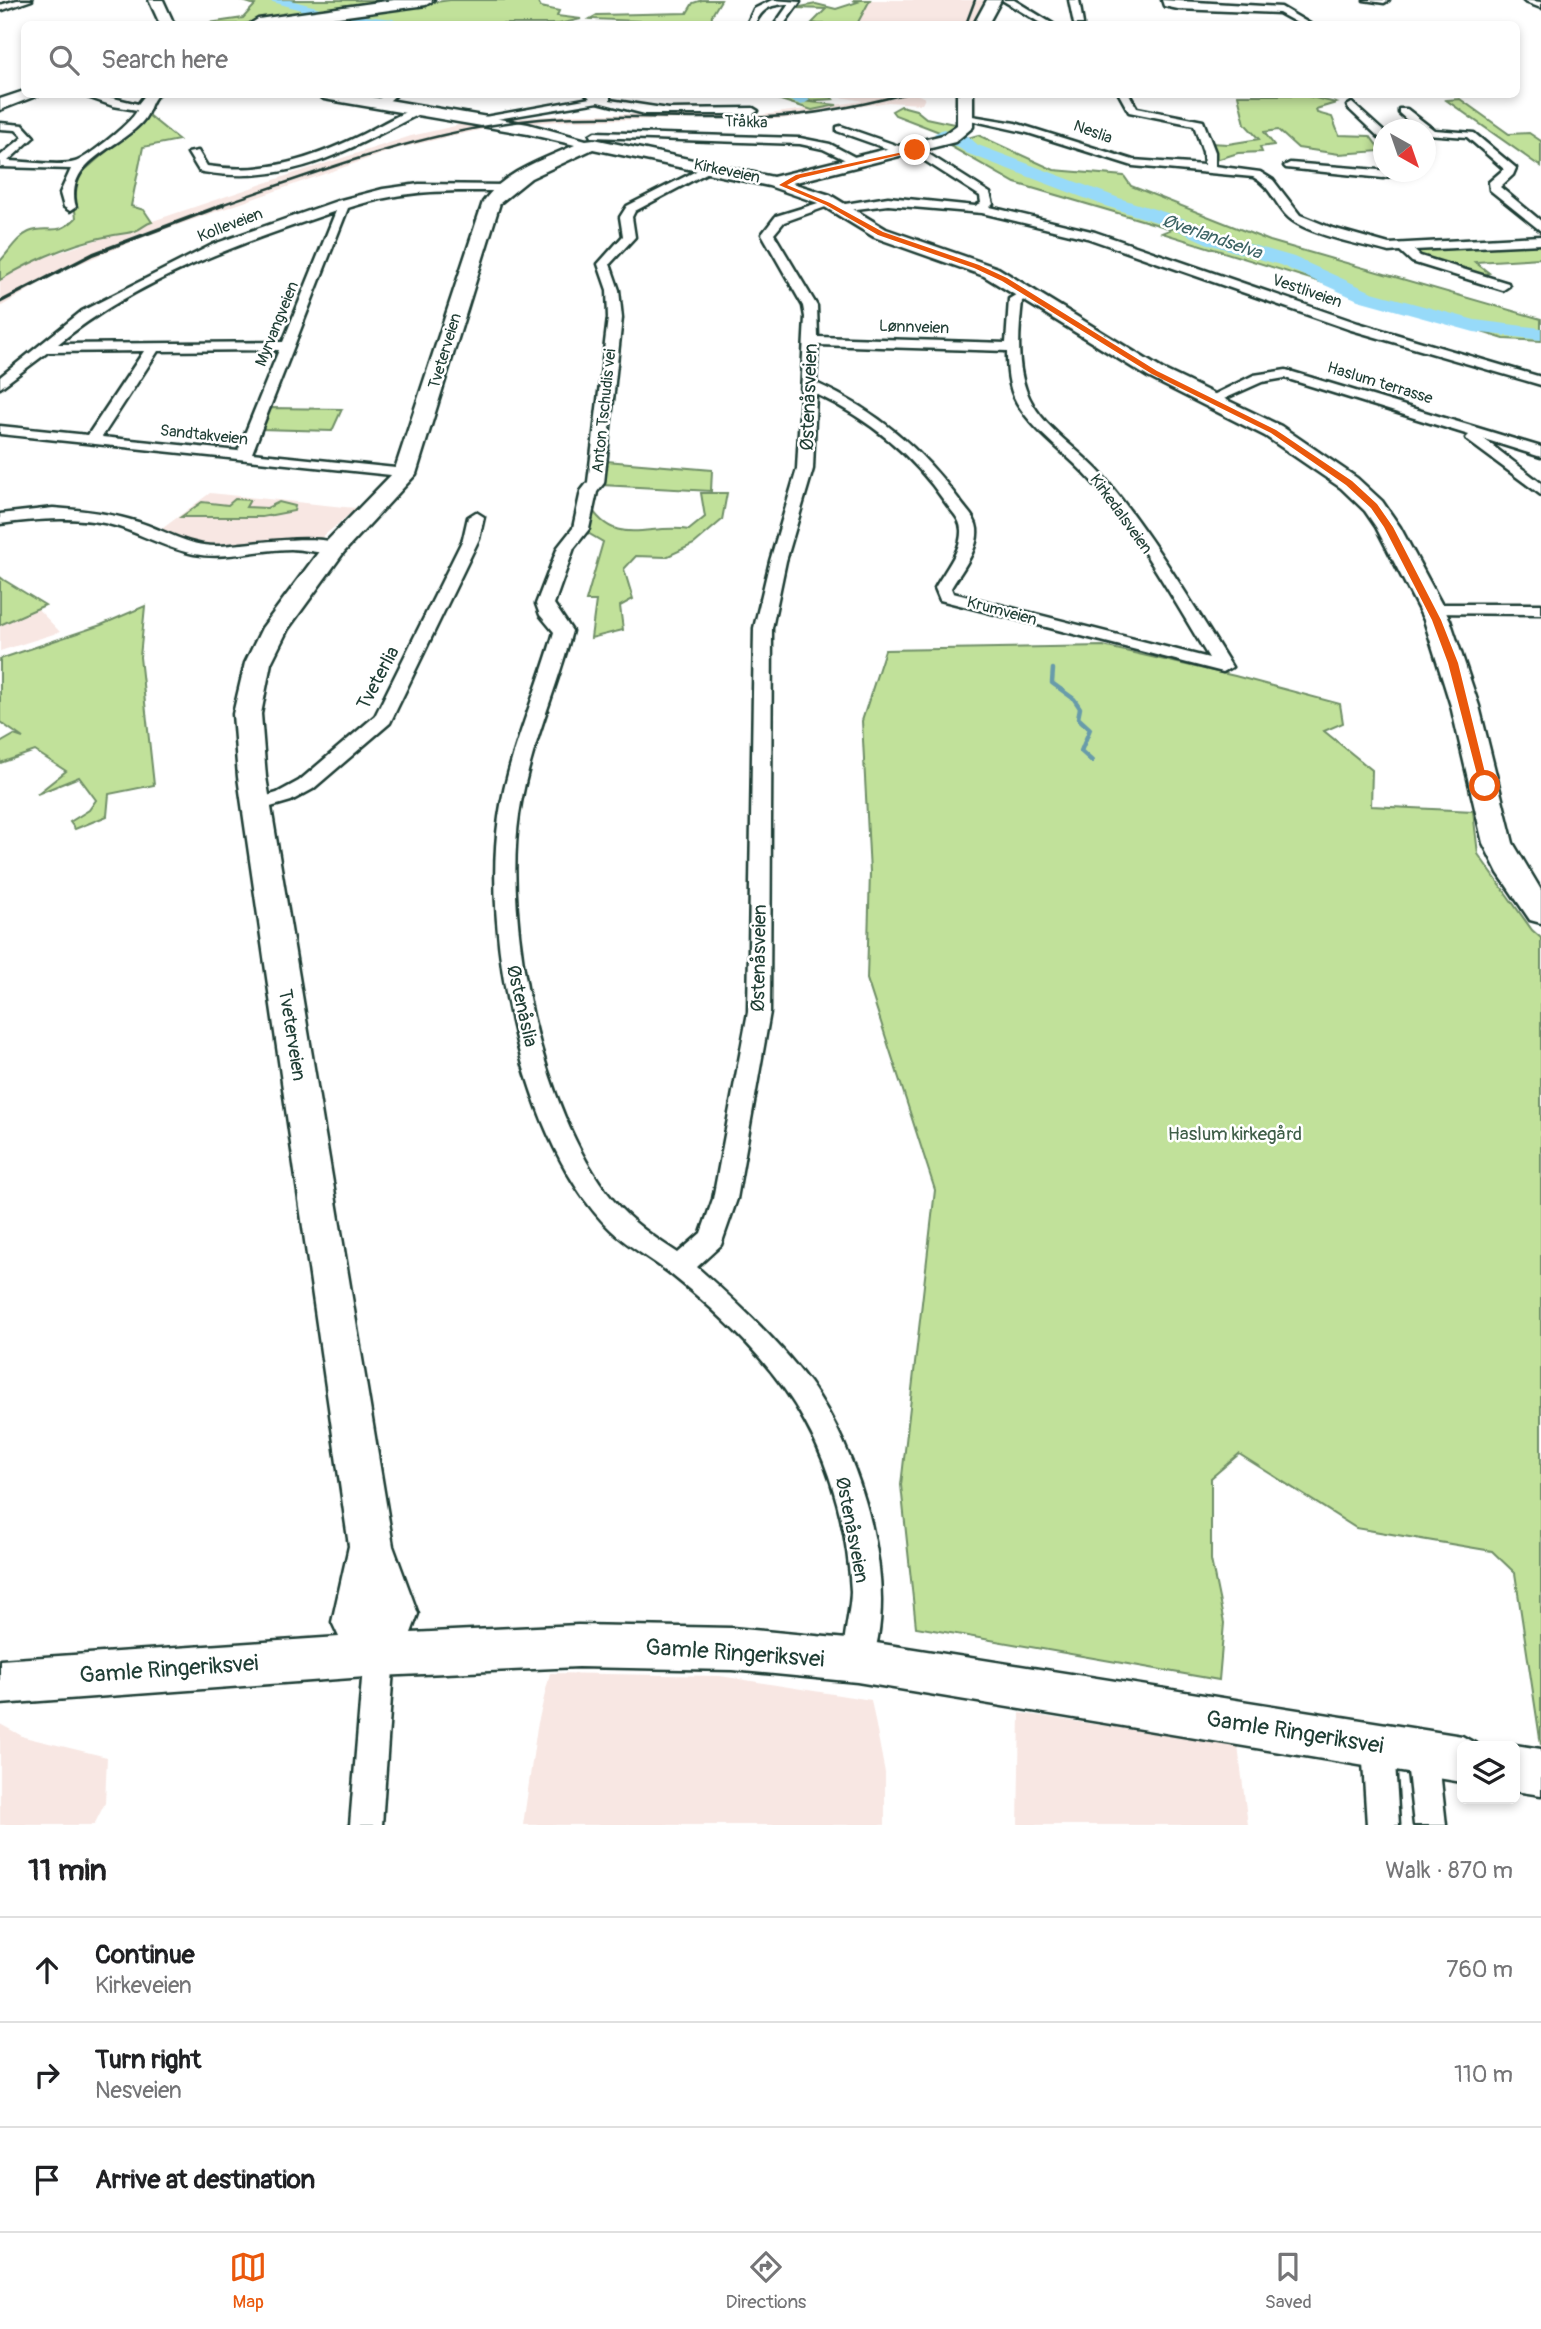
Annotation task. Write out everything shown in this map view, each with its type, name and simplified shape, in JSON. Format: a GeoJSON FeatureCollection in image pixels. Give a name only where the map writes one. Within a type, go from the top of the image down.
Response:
{"type":"FeatureCollection","features":[{"type":"Feature","properties":{"kind":"main road"},"geometry":{"type":"LineString","coordinates":[[156,0],[163,21]]}},
{"type":"Feature","properties":{"kind":"main road"},"geometry":{"type":"LineString","coordinates":[[279,21],[426,0]]}},
{"type":"Feature","properties":{"kind":"main road"},"geometry":{"type":"LineString","coordinates":[[983,21],[994,0]]}},
{"type":"Feature","properties":{"kind":"main road"},"geometry":{"type":"LineString","coordinates":[[0,105],[21,98]]}},
{"type":"Feature","properties":{"kind":"main road"},"geometry":{"type":"LineString","coordinates":[[802,194],[858,162],[953,138],[964,130],[965,98]]}},
{"type":"Feature","properties":{"kind":"main road","name":"Kirkeveien"},"geometry":{"type":"LineString","coordinates":[[386,99],[417,111],[592,140],[778,183],[832,206],[880,233],[977,266],[1029,293],[1148,369],[1291,442],[1361,493],[1388,527],[1431,609],[1453,663],[1498,843],[1513,873],[1541,913]]}},
{"type":"Feature","properties":{"kind":"main road","name":"Tveterveien"},"geometry":{"type":"LineString","coordinates":[[379,1655],[395,1614],[371,1546],[257,805],[247,714],[258,663],[275,628],[335,547],[405,474],[492,202],[504,188],[592,140]]}},
{"type":"Feature","properties":{"kind":"main road","name":"Gamle Ringeriksvei"},"geometry":{"type":"LineString","coordinates":[[0,1682],[379,1655],[578,1646],[732,1649],[857,1661],[1442,1756]]}},
{"type":"Feature","properties":{"kind":"main road"},"geometry":{"type":"LineString","coordinates":[[1520,1769],[1541,1772]]}},
{"type":"Feature","properties":{"kind":"street"},"geometry":{"type":"LineString","coordinates":[[0,8],[27,0]]}},
{"type":"Feature","properties":{"kind":"street"},"geometry":{"type":"LineString","coordinates":[[756,12],[752,12],[762,0]]}},
{"type":"Feature","properties":{"kind":"street"},"geometry":{"type":"LineString","coordinates":[[1007,0],[1043,21]]}},
{"type":"Feature","properties":{"kind":"street"},"geometry":{"type":"LineString","coordinates":[[1074,0],[1078,21]]}},
{"type":"Feature","properties":{"kind":"street"},"geometry":{"type":"LineString","coordinates":[[1369,0],[1384,0]]}},
{"type":"Feature","properties":{"kind":"street"},"geometry":{"type":"LineString","coordinates":[[1528,0],[1541,5]]}},
{"type":"Feature","properties":{"kind":"street"},"geometry":{"type":"LineString","coordinates":[[752,21],[756,12],[771,2],[796,1]]}},
{"type":"Feature","properties":{"kind":"street"},"geometry":{"type":"LineString","coordinates":[[782,21],[796,1]]}},
{"type":"Feature","properties":{"kind":"street"},"geometry":{"type":"LineString","coordinates":[[1167,2],[1280,10],[1300,21]]}},
{"type":"Feature","properties":{"kind":"street"},"geometry":{"type":"LineString","coordinates":[[97,98],[140,107]]}},
{"type":"Feature","properties":{"kind":"street"},"geometry":{"type":"LineString","coordinates":[[140,107],[149,98]]}},
{"type":"Feature","properties":{"kind":"street"},"geometry":{"type":"LineString","coordinates":[[473,120],[589,98]]}},
{"type":"Feature","properties":{"kind":"street"},"geometry":{"type":"LineString","coordinates":[[599,98],[664,112],[753,111]]}},
{"type":"Feature","properties":{"kind":"street"},"geometry":{"type":"LineString","coordinates":[[1126,98],[1133,110],[1199,123],[1209,152],[1210,169]]}},
{"type":"Feature","properties":{"kind":"street"},"geometry":{"type":"LineString","coordinates":[[1352,106],[1373,128]]}},
{"type":"Feature","properties":{"kind":"street"},"geometry":{"type":"LineString","coordinates":[[70,207],[66,185],[80,166],[137,121],[141,115],[140,107]]}},
{"type":"Feature","properties":{"kind":"street"},"geometry":{"type":"LineString","coordinates":[[194,153],[203,169],[230,174],[271,173],[320,160],[417,111]]}},
{"type":"Feature","properties":{"kind":"street"},"geometry":{"type":"LineString","coordinates":[[1403,111],[1412,119]]}},
{"type":"Feature","properties":{"kind":"street","name":"Neslia"},"geometry":{"type":"LineString","coordinates":[[966,118],[1023,125],[1102,155],[1134,163],[1242,171],[1264,177],[1275,186],[1288,211],[1307,224],[1378,246],[1404,248],[1541,240]]}},
{"type":"Feature","properties":{"kind":"street"},"geometry":{"type":"LineString","coordinates":[[0,126],[19,127],[29,137],[0,163]]}},
{"type":"Feature","properties":{"kind":"street"},"geometry":{"type":"LineString","coordinates":[[841,129],[910,151],[986,195],[987,204],[982,209]]}},
{"type":"Feature","properties":{"kind":"street","name":"Tråkka"},"geometry":{"type":"LineString","coordinates":[[592,140],[629,134],[800,141],[826,146],[858,162]]}},
{"type":"Feature","properties":{"kind":"street"},"geometry":{"type":"LineString","coordinates":[[1436,134],[1470,135],[1510,168],[1509,173],[1495,182],[1494,188],[1541,227]]}},
{"type":"Feature","properties":{"kind":"street"},"geometry":{"type":"LineString","coordinates":[[0,163],[80,166]]}},
{"type":"Feature","properties":{"kind":"street"},"geometry":{"type":"LineString","coordinates":[[1290,166],[1373,174]]}},
{"type":"Feature","properties":{"kind":"street","name":"Anton Tschudis vei"},"geometry":{"type":"LineString","coordinates":[[543,695],[563,631],[549,615],[545,604],[566,547],[581,529],[589,491],[596,483],[604,393],[615,318],[613,290],[604,264],[629,237],[626,217],[631,209],[709,167]]}},
{"type":"Feature","properties":{"kind":"street","name":"Kolleveien"},"geometry":{"type":"LineString","coordinates":[[0,383],[87,314],[192,259],[341,204],[383,192],[419,187],[504,188]]}},
{"type":"Feature","properties":{"kind":"street","name":"Østenåsveien"},"geometry":{"type":"LineString","coordinates":[[802,194],[768,233],[810,306],[811,341],[805,469],[778,561],[763,628],[759,1012],[726,1199],[712,1238],[680,1268],[734,1315],[773,1357],[801,1392],[824,1433],[846,1488],[862,1564],[866,1619],[857,1661]]}},
{"type":"Feature","properties":{"kind":"street","name":"Vestliveien"},"geometry":{"type":"LineString","coordinates":[[832,206],[888,201],[982,209],[1091,236],[1363,329],[1541,381]]}},
{"type":"Feature","properties":{"kind":"street","name":"Myrvangveien"},"geometry":{"type":"LineString","coordinates":[[243,457],[342,210],[341,204]]}},
{"type":"Feature","properties":{"kind":"street","name":"Neslia"},"geometry":{"type":"LineString","coordinates":[[1404,248],[1416,259],[1503,286]]}},
{"type":"Feature","properties":{"kind":"street","name":"Kirkedalsveien"},"geometry":{"type":"LineString","coordinates":[[1029,293],[1016,299],[1013,315],[1018,388],[1029,409],[1098,480],[1172,585],[1223,667]]}},
{"type":"Feature","properties":{"kind":"street","name":"Lønnveien"},"geometry":{"type":"LineString","coordinates":[[811,341],[1015,347]]}},
{"type":"Feature","properties":{"kind":"street"},"geometry":{"type":"LineString","coordinates":[[42,348],[286,346]]}},
{"type":"Feature","properties":{"kind":"street"},"geometry":{"type":"LineString","coordinates":[[92,440],[153,348]]}},
{"type":"Feature","properties":{"kind":"street","name":"Haslum terrasse"},"geometry":{"type":"LineString","coordinates":[[1210,400],[1259,378],[1286,374],[1541,452]]}},
{"type":"Feature","properties":{"kind":"street","name":"Krumveien"},"geometry":{"type":"LineString","coordinates":[[810,385],[857,407],[923,461],[968,523],[967,542],[943,588],[946,596],[1223,667]]}},
{"type":"Feature","properties":{"kind":"street"},"geometry":{"type":"LineString","coordinates":[[1451,423],[1541,489]]}},
{"type":"Feature","properties":{"kind":"street","name":"Sandtakveien"},"geometry":{"type":"LineString","coordinates":[[0,430],[405,474]]}},
{"type":"Feature","properties":{"kind":"street"},"geometry":{"type":"LineString","coordinates":[[0,519],[53,513],[94,516],[132,525],[195,549],[216,551],[291,544],[335,547]]}},
{"type":"Feature","properties":{"kind":"street","name":"Tveterlia"},"geometry":{"type":"LineString","coordinates":[[257,805],[284,797],[306,785],[383,719],[471,539],[475,517]]}},
{"type":"Feature","properties":{"kind":"street"},"geometry":{"type":"LineString","coordinates":[[1431,609],[1541,609]]}},
{"type":"Feature","properties":{"kind":"street","name":"Østenåslia"},"geometry":{"type":"LineString","coordinates":[[543,695],[509,816],[506,852],[508,944],[524,1025],[567,1147],[582,1173],[621,1226],[680,1268]]}},
{"type":"Feature","properties":{"kind":"street"},"geometry":{"type":"LineString","coordinates":[[366,1825],[379,1655]]}},
{"type":"Feature","properties":{"kind":"street"},"geometry":{"type":"LineString","coordinates":[[1378,1746],[1383,1825]]}},
{"type":"Feature","properties":{"kind":"street"},"geometry":{"type":"LineString","coordinates":[[1430,1825],[1442,1756]]}},
{"type":"Feature","properties":{"kind":"shaded area"},"geometry":{"type":"Polygon","coordinates":[[[870,0],[984,0],[978,21],[859,21],[870,0]]]}},
{"type":"Feature","properties":{"kind":"shaded area"},"geometry":{"type":"Polygon","coordinates":[[[846,98],[925,98],[922,104],[888,102],[781,119],[577,120],[517,124],[498,120],[576,114],[762,115],[863,101],[846,98]]]}},
{"type":"Feature","properties":{"kind":"shaded area"},"geometry":{"type":"Polygon","coordinates":[[[468,123],[493,127],[399,148],[149,235],[59,272],[0,307],[0,280],[31,262],[411,136],[468,123]]]}},
{"type":"Feature","properties":{"kind":"shaded area"},"geometry":{"type":"Polygon","coordinates":[[[210,493],[357,508],[321,538],[258,540],[213,547],[184,542],[159,531],[210,493]]]}},
{"type":"Feature","properties":{"kind":"shaded area"},"geometry":{"type":"Polygon","coordinates":[[[37,608],[60,632],[0,651],[0,625],[37,608]]]}},
{"type":"Feature","properties":{"kind":"shaded area"},"geometry":{"type":"Polygon","coordinates":[[[550,1673],[720,1676],[871,1700],[885,1773],[885,1825],[523,1825],[537,1727],[550,1673]]]}},
{"type":"Feature","properties":{"kind":"shaded area"},"geometry":{"type":"Polygon","coordinates":[[[1020,1713],[1238,1746],[1248,1825],[1018,1825],[1020,1713]]]}},
{"type":"Feature","properties":{"kind":"shaded area"},"geometry":{"type":"Polygon","coordinates":[[[0,1724],[24,1737],[107,1757],[105,1803],[94,1825],[0,1825],[0,1724]]]}},
{"type":"Feature","properties":{"kind":"green space"},"geometry":{"type":"Polygon","coordinates":[[[240,0],[403,0],[263,21],[222,21],[243,18],[255,5],[240,0]]]}},
{"type":"Feature","properties":{"kind":"green space"},"geometry":{"type":"Polygon","coordinates":[[[450,0],[537,0],[541,7],[559,11],[557,16],[581,19],[572,21],[300,21],[450,0]]]}},
{"type":"Feature","properties":{"kind":"green space"},"geometry":{"type":"Polygon","coordinates":[[[721,0],[711,21],[590,19],[597,15],[687,13],[693,3],[721,0]]]}},
{"type":"Feature","properties":{"kind":"green space"},"geometry":{"type":"Polygon","coordinates":[[[853,0],[870,0],[859,21],[814,21],[826,9],[795,8],[816,4],[836,9],[858,2],[853,0]]]}},
{"type":"Feature","properties":{"kind":"green space"},"geometry":{"type":"Polygon","coordinates":[[[774,98],[832,98],[802,101],[837,105],[812,110],[774,98]]]}},
{"type":"Feature","properties":{"kind":"green space"},"geometry":{"type":"Polygon","coordinates":[[[1239,98],[1315,98],[1336,103],[1316,109],[1317,113],[1332,117],[1339,135],[1370,136],[1373,140],[1373,152],[1339,154],[1298,148],[1278,130],[1264,132],[1274,145],[1260,147],[1262,152],[1238,153],[1216,160],[1211,143],[1228,144],[1259,139],[1245,124],[1239,98]]]}},
{"type":"Feature","properties":{"kind":"green space"},"geometry":{"type":"Polygon","coordinates":[[[1460,99],[1509,134],[1529,133],[1541,141],[1541,167],[1446,100],[1460,99]]]}},
{"type":"Feature","properties":{"kind":"green space"},"geometry":{"type":"Polygon","coordinates":[[[901,106],[916,110],[926,118],[959,125],[948,135],[895,115],[892,111],[901,106]]]}},
{"type":"Feature","properties":{"kind":"green space"},"geometry":{"type":"Polygon","coordinates":[[[148,115],[179,140],[143,147],[131,206],[144,210],[152,222],[132,232],[95,239],[62,250],[0,280],[0,261],[21,237],[36,230],[63,228],[76,218],[72,188],[77,177],[148,115]]]}},
{"type":"Feature","properties":{"kind":"green space"},"geometry":{"type":"Polygon","coordinates":[[[978,135],[1054,170],[1124,176],[1131,186],[1270,241],[1541,319],[1541,341],[1504,339],[1162,233],[1172,229],[1015,183],[950,146],[959,142],[963,148],[970,151],[985,151],[964,139],[978,135]]]}},
{"type":"Feature","properties":{"kind":"green space"},"geometry":{"type":"Polygon","coordinates":[[[1541,243],[1541,258],[1475,262],[1489,273],[1478,275],[1415,256],[1416,250],[1541,243]]]}},
{"type":"Feature","properties":{"kind":"green space"},"geometry":{"type":"Polygon","coordinates":[[[270,408],[342,409],[332,431],[261,429],[270,408]]]}},
{"type":"Feature","properties":{"kind":"green space"},"geometry":{"type":"Polygon","coordinates":[[[606,461],[712,470],[711,491],[602,485],[606,461]]]}},
{"type":"Feature","properties":{"kind":"green space"},"geometry":{"type":"Polygon","coordinates":[[[701,493],[727,493],[722,520],[694,544],[666,557],[636,556],[624,569],[633,599],[620,606],[623,630],[591,638],[596,601],[586,601],[603,542],[581,529],[589,504],[599,518],[622,530],[689,530],[705,517],[701,493]]]}},
{"type":"Feature","properties":{"kind":"green space"},"geometry":{"type":"Polygon","coordinates":[[[235,499],[250,500],[246,507],[267,508],[279,502],[295,506],[294,511],[262,517],[181,517],[202,502],[228,505],[235,499]]]}},
{"type":"Feature","properties":{"kind":"green space"},"geometry":{"type":"Polygon","coordinates":[[[0,577],[4,580],[45,605],[0,625],[0,577]]]}},
{"type":"Feature","properties":{"kind":"green space"},"geometry":{"type":"Polygon","coordinates":[[[145,606],[140,657],[154,785],[109,794],[107,816],[75,829],[70,822],[89,810],[96,800],[79,777],[37,794],[66,771],[35,751],[0,763],[0,743],[14,735],[23,738],[0,722],[0,659],[101,625],[145,606]]]}},
{"type":"Feature","properties":{"kind":"green space","name":"Haslum kirkegård"},"geometry":{"type":"Polygon","coordinates":[[[1103,646],[1235,676],[1340,704],[1343,723],[1324,731],[1372,770],[1371,806],[1473,811],[1478,854],[1532,930],[1541,938],[1541,1745],[1515,1573],[1492,1551],[1356,1528],[1239,1454],[1211,1478],[1211,1560],[1224,1623],[1219,1680],[916,1627],[901,1485],[935,1190],[867,979],[870,872],[862,721],[885,650],[1103,646]]]}},
{"type":"Feature","properties":{"kind":"waterway","name":"Øverlandselva"},"geometry":{"type":"LineString","coordinates":[[273,0],[339,17],[370,21]]}},
{"type":"Feature","properties":{"kind":"waterway","name":"Øverlandselva"},"geometry":{"type":"LineString","coordinates":[[794,98],[802,100]]}},
{"type":"Feature","properties":{"kind":"waterway","name":"Øverlandselva"},"geometry":{"type":"LineString","coordinates":[[943,134],[962,140],[972,149],[1112,202],[1173,221],[1215,240],[1287,261],[1365,296],[1474,326],[1541,334]]}},
{"type":"Feature","properties":{"kind":"waterway"},"geometry":{"type":"LineString","coordinates":[[1053,669],[1052,683],[1074,699],[1080,708],[1078,718],[1090,729],[1081,751],[1092,761]]}},
{"type":"Feature","properties":{"kind":"railway"},"geometry":{"type":"LineString","coordinates":[[967,21],[975,0]]}},
{"type":"Feature","properties":{"kind":"railway"},"geometry":{"type":"LineString","coordinates":[[218,206],[417,141],[499,124],[568,117],[785,116],[837,109],[887,98]]}},
{"type":"Feature","properties":{"kind":"railway"},"geometry":{"type":"LineString","coordinates":[[0,302],[93,254],[223,205]]}},
{"type":"Feature","properties":{"kind":"route"},"geometry":{"type":"LineString","coordinates":[[915,150],[798,177],[782,185],[828,204],[880,233],[977,266],[1004,279],[1154,373],[1291,442],[1361,493],[1381,515],[1399,545],[1437,620],[1453,663],[1485,786]]}}]}
